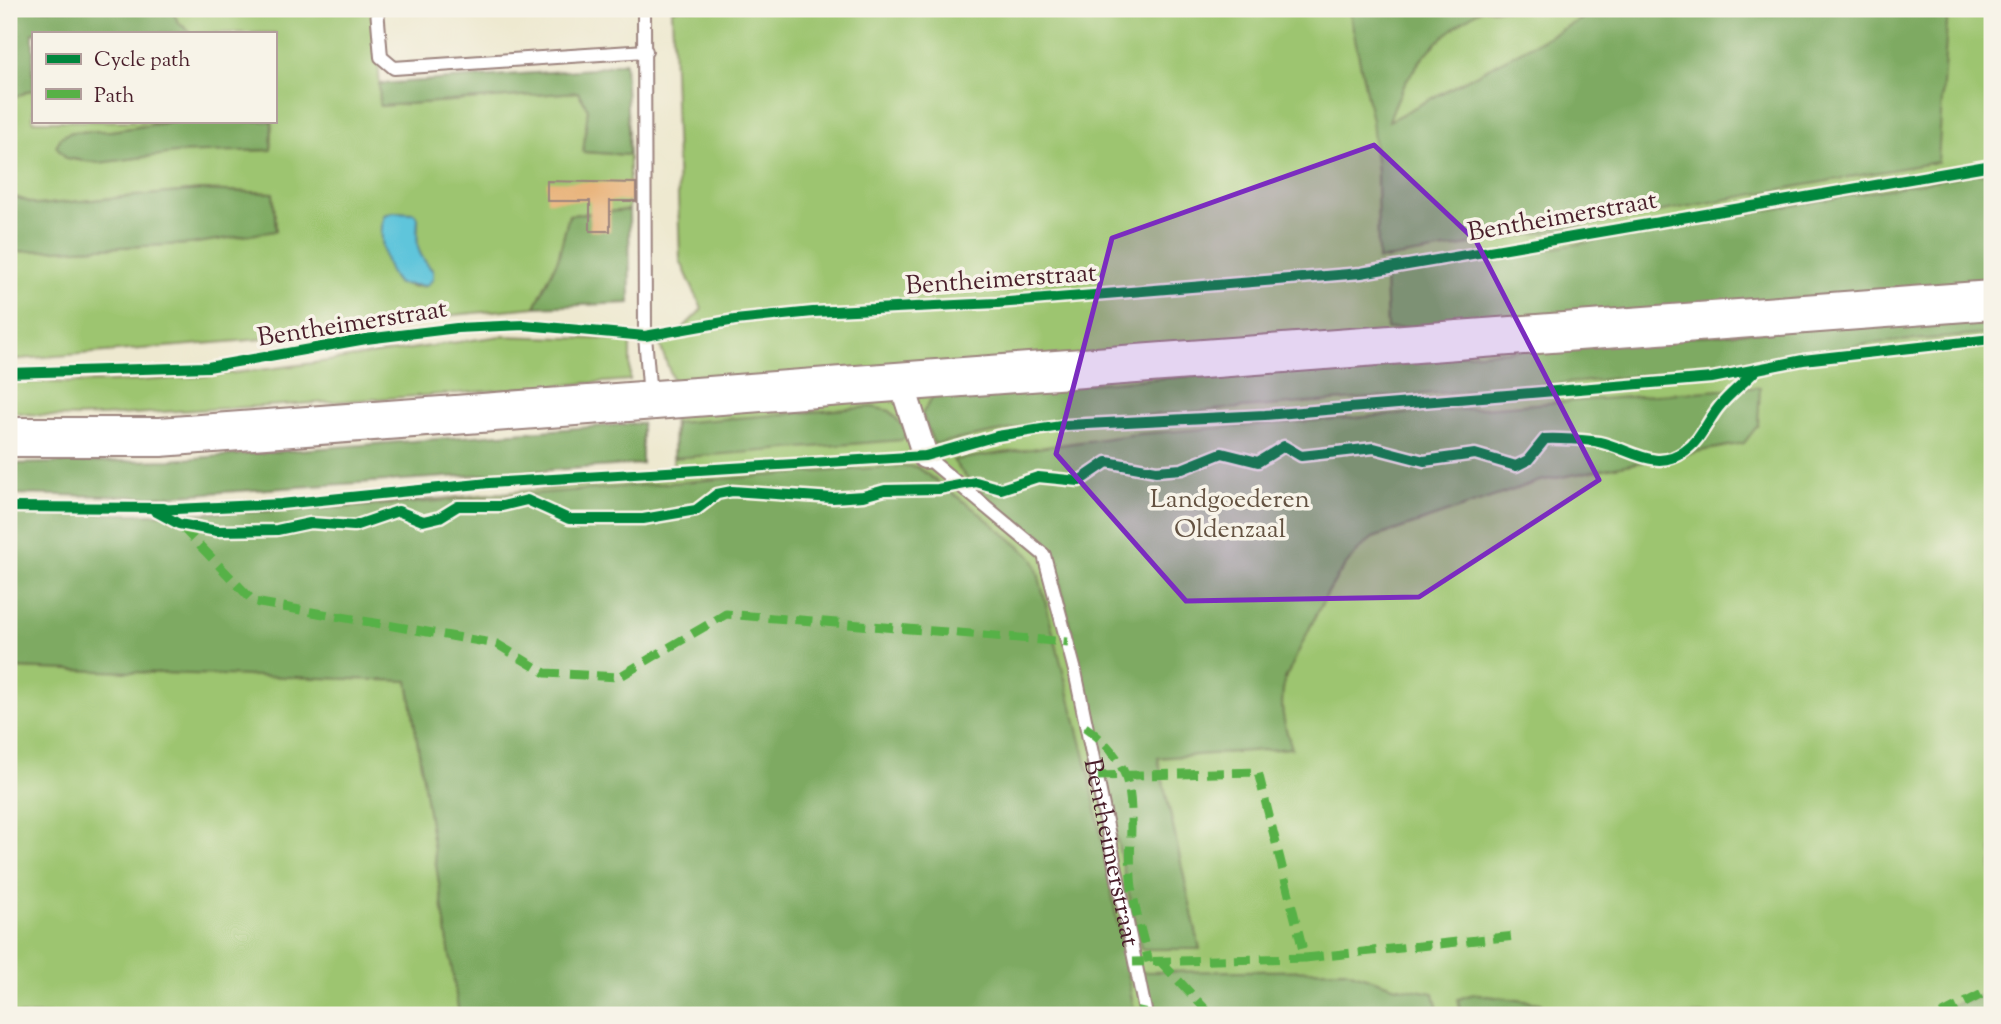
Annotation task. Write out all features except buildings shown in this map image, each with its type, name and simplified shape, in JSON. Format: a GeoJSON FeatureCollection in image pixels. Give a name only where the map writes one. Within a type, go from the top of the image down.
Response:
{"type":"FeatureCollection","features":[{"type":"Feature","properties":{"kind":"main road"},"geometry":{"type":"LineString","coordinates":[[9,437],[160,437],[1992,300]]}},
{"type":"Feature","properties":{"kind":"street","name":"Bentheimerstraat"},"geometry":{"type":"LineString","coordinates":[[901,381],[925,456]]}},
{"type":"Feature","properties":{"kind":"lane"},"geometry":{"type":"LineString","coordinates":[[377,9],[381,57],[394,68],[646,51]]}},
{"type":"Feature","properties":{"kind":"lane"},"geometry":{"type":"LineString","coordinates":[[643,9],[646,51],[645,335],[650,400]]}},
{"type":"Feature","properties":{"kind":"lane","name":"Bentheimerstraat"},"geometry":{"type":"LineString","coordinates":[[925,456],[1044,555],[1075,671],[1146,1015]]}},
{"type":"Feature","properties":{"kind":"highlighted area"},"geometry":{"type":"Polygon","coordinates":[[[1374,145],[1476,241],[1599,480],[1419,597],[1186,601],[1056,454],[1112,238],[1374,145]]]}},
{"type":"Feature","properties":{"kind":"green space"},"geometry":{"type":"Polygon","coordinates":[[[9,9],[171,9],[179,23],[190,32],[32,32],[32,89],[9,100],[9,9]]]}},
{"type":"Feature","properties":{"kind":"green space"},"geometry":{"type":"Polygon","coordinates":[[[171,9],[375,9],[381,106],[578,92],[588,109],[584,152],[629,155],[629,210],[569,215],[558,259],[535,307],[414,319],[299,336],[9,360],[9,252],[190,244],[276,230],[273,193],[201,190],[38,205],[9,195],[9,100],[32,89],[32,122],[171,122],[111,131],[72,132],[66,158],[93,162],[185,152],[271,150],[272,122],[276,122],[276,72],[279,70],[276,68],[276,32],[190,32],[179,23],[171,9]],[[418,218],[410,287],[426,286],[433,271],[422,258],[417,241],[418,218]]]}},
{"type":"Feature","properties":{"kind":"green space","name":"Landgoederen Oldenzaal"},"geometry":{"type":"Polygon","coordinates":[[[672,9],[1992,9],[1992,1015],[9,1015],[9,513],[92,515],[258,511],[424,500],[673,477],[674,383],[658,340],[669,338],[670,334],[681,330],[702,309],[680,260],[672,9]]]}},
{"type":"Feature","properties":{"kind":"green space"},"geometry":{"type":"Polygon","coordinates":[[[1349,9],[1482,9],[1450,31],[1424,56],[1404,86],[1389,121],[1600,9],[1948,9],[1938,162],[1378,260],[1377,173],[1372,121],[1349,9]]]}},
{"type":"Feature","properties":{"kind":"green space"},"geometry":{"type":"Polygon","coordinates":[[[625,62],[629,155],[583,152],[588,109],[578,92],[380,106],[379,84],[592,69],[625,62]]]}},
{"type":"Feature","properties":{"kind":"green space"},"geometry":{"type":"Polygon","coordinates":[[[171,122],[272,122],[271,150],[176,153],[99,163],[66,158],[56,146],[62,136],[72,132],[111,131],[171,122]]]}},
{"type":"Feature","properties":{"kind":"green space"},"geometry":{"type":"Polygon","coordinates":[[[1992,173],[1992,284],[1387,329],[1385,278],[1971,174],[1992,173]]]}},
{"type":"Feature","properties":{"kind":"green space"},"geometry":{"type":"Polygon","coordinates":[[[201,190],[273,193],[276,231],[190,244],[9,252],[9,195],[38,205],[201,190]]]}},
{"type":"Feature","properties":{"kind":"green space"},"geometry":{"type":"Polygon","coordinates":[[[629,210],[630,303],[535,307],[558,259],[569,215],[629,210]]]}},
{"type":"Feature","properties":{"kind":"green space"},"geometry":{"type":"Polygon","coordinates":[[[1992,313],[1992,334],[1874,343],[1753,364],[1580,382],[1045,423],[934,444],[922,414],[933,396],[1992,313]]]}},
{"type":"Feature","properties":{"kind":"green space"},"geometry":{"type":"Polygon","coordinates":[[[501,336],[630,340],[630,380],[102,416],[31,415],[9,411],[9,381],[71,383],[194,377],[317,363],[501,336]]]}},
{"type":"Feature","properties":{"kind":"green space"},"geometry":{"type":"Polygon","coordinates":[[[1760,387],[1758,425],[1744,443],[1540,481],[1373,538],[1358,551],[1322,603],[1285,679],[1283,714],[1292,748],[1158,758],[1200,949],[1141,949],[1055,559],[1030,533],[976,487],[953,460],[1137,434],[1760,387]]]}},
{"type":"Feature","properties":{"kind":"green space"},"geometry":{"type":"Polygon","coordinates":[[[872,407],[890,411],[909,434],[902,440],[674,458],[675,423],[872,407]]]}},
{"type":"Feature","properties":{"kind":"green space"},"geometry":{"type":"Polygon","coordinates":[[[642,423],[642,464],[149,497],[9,494],[9,464],[170,460],[642,423]]]}},
{"type":"Feature","properties":{"kind":"green space"},"geometry":{"type":"Polygon","coordinates":[[[917,467],[978,512],[1032,557],[1036,565],[1089,773],[1135,1015],[459,1015],[408,681],[9,668],[9,512],[121,514],[346,507],[917,467]]]}},
{"type":"Feature","properties":{"kind":"green space"},"geometry":{"type":"Polygon","coordinates":[[[1345,970],[1393,986],[1434,993],[1439,1015],[1152,1015],[1141,972],[1345,970]]]}},
{"type":"Feature","properties":{"kind":"green space"},"geometry":{"type":"Polygon","coordinates":[[[1992,992],[1992,1015],[1921,1015],[1984,995],[1992,992]]]}},
{"type":"Feature","properties":{"kind":"green space"},"geometry":{"type":"Polygon","coordinates":[[[1473,994],[1540,1003],[1550,1015],[1461,1015],[1458,999],[1473,994]]]}},
{"type":"Feature","properties":{"kind":"water"},"geometry":{"type":"Polygon","coordinates":[[[394,212],[414,213],[418,218],[418,247],[422,258],[433,271],[433,279],[426,286],[398,284],[389,270],[384,251],[382,223],[384,215],[394,212]]]}},
{"type":"Feature","properties":{"kind":"marked path"},"geometry":{"type":"LineString","coordinates":[[181,526],[254,602],[497,644],[545,673],[619,677],[726,614],[1068,642]]}},
{"type":"Feature","properties":{"kind":"marked path"},"geometry":{"type":"LineString","coordinates":[[1085,727],[1105,743],[1118,760],[1126,777],[1131,813],[1132,888],[1149,962]]}},
{"type":"Feature","properties":{"kind":"marked path"},"geometry":{"type":"LineString","coordinates":[[1098,776],[1258,772],[1305,958],[1133,962]]}},
{"type":"Feature","properties":{"kind":"marked path"},"geometry":{"type":"LineString","coordinates":[[1305,958],[1515,936]]}},
{"type":"Feature","properties":{"kind":"marked path"},"geometry":{"type":"LineString","coordinates":[[1160,961],[1211,1015]]}},
{"type":"Feature","properties":{"kind":"marked path"},"geometry":{"type":"LineString","coordinates":[[1941,1015],[1992,989]]}},
{"type":"Feature","properties":{"kind":"marked path"},"geometry":{"type":"LineString","coordinates":[[1140,1015],[1142,1007]]}},
{"type":"Feature","properties":{"kind":"cycle path"},"geometry":{"type":"LineString","coordinates":[[9,373],[208,367],[366,339],[457,328],[525,325],[645,336],[735,320],[813,312],[997,303],[1361,273],[1992,165]]}},
{"type":"Feature","properties":{"kind":"cycle path"},"geometry":{"type":"LineString","coordinates":[[155,510],[281,504],[489,483],[925,456],[997,436],[1067,425],[1265,415],[1712,378],[1803,360],[1992,339]]}},
{"type":"Feature","properties":{"kind":"cycle path"},"geometry":{"type":"LineString","coordinates":[[155,511],[179,524],[217,531],[277,530],[310,523],[354,526],[398,511],[423,521],[440,517],[458,506],[502,506],[527,500],[569,519],[643,519],[696,510],[717,494],[732,491],[833,498],[863,496],[885,490],[938,489],[976,482],[1001,489],[1038,477],[1079,481],[1107,462],[1156,471],[1182,469],[1222,453],[1258,462],[1284,446],[1301,456],[1374,448],[1424,461],[1475,454],[1516,466],[1528,460],[1545,439],[1564,439],[1599,442],[1642,457],[1664,460],[1690,447],[1722,403],[1756,370]]}},
{"type":"Feature","properties":{"kind":"cycle path"},"geometry":{"type":"LineString","coordinates":[[9,507],[164,508]]}}]}
